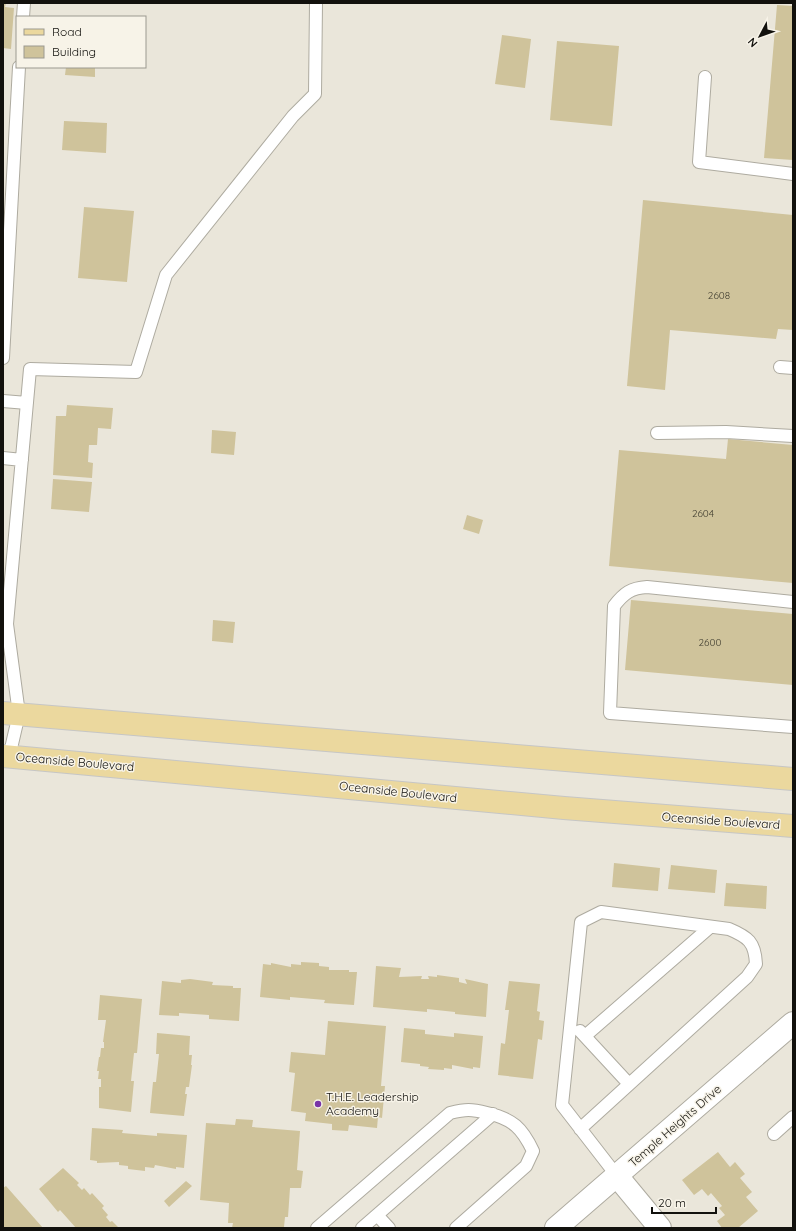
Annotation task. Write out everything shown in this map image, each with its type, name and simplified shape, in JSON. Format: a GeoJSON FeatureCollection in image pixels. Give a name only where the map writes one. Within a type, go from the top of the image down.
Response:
{"type":"FeatureCollection","features":[{"type":"Feature","properties":{"kind":"main road"},"geometry":{"type":"LineString","coordinates":[[11,713],[793,779]]}},
{"type":"Feature","properties":{"kind":"main road","name":"Oceanside Boulevard"},"geometry":{"type":"LineString","coordinates":[[6,756],[564,808],[793,826]]}},
{"type":"Feature","properties":{"kind":"street","name":"Temple Heights Drive"},"geometry":{"type":"LineString","coordinates":[[556,1228],[793,1023]]}},
{"type":"Feature","properties":{"kind":"street"},"geometry":{"type":"LineString","coordinates":[[617,1176],[660,1228]]}},
{"type":"Feature","properties":{"kind":"lane"},"geometry":{"type":"LineString","coordinates":[[23,16],[24,3]]}},
{"type":"Feature","properties":{"kind":"lane"},"geometry":{"type":"LineString","coordinates":[[6,756],[11,713],[5,624],[30,368],[136,372],[166,275],[293,116],[315,94],[316,3]]}},
{"type":"Feature","properties":{"kind":"lane"},"geometry":{"type":"LineString","coordinates":[[3,358],[19,68]]}},
{"type":"Feature","properties":{"kind":"lane"},"geometry":{"type":"LineString","coordinates":[[705,77],[699,162],[793,174]]}},
{"type":"Feature","properties":{"kind":"lane"},"geometry":{"type":"LineString","coordinates":[[780,367],[793,368]]}},
{"type":"Feature","properties":{"kind":"lane"},"geometry":{"type":"LineString","coordinates":[[3,401],[27,403]]}},
{"type":"Feature","properties":{"kind":"lane"},"geometry":{"type":"LineString","coordinates":[[657,433],[726,432],[793,436]]}},
{"type":"Feature","properties":{"kind":"lane"},"geometry":{"type":"LineString","coordinates":[[3,458],[22,460]]}},
{"type":"Feature","properties":{"kind":"lane"},"geometry":{"type":"LineString","coordinates":[[793,602],[647,587],[634,588],[621,598],[614,606],[610,712],[793,727]]}},
{"type":"Feature","properties":{"kind":"lane"},"geometry":{"type":"LineString","coordinates":[[580,1129],[747,977],[756,964],[756,950],[745,936],[728,929],[709,928],[601,912],[581,922],[562,1105],[580,1129],[617,1176]]}},
{"type":"Feature","properties":{"kind":"lane"},"geometry":{"type":"LineString","coordinates":[[585,1036],[709,928]]}},
{"type":"Feature","properties":{"kind":"lane"},"geometry":{"type":"LineString","coordinates":[[570,1021],[629,1084]]}},
{"type":"Feature","properties":{"kind":"lane"},"geometry":{"type":"LineString","coordinates":[[317,1228],[450,1113],[468,1108],[507,1118],[526,1136],[533,1151],[526,1166],[456,1228]]}},
{"type":"Feature","properties":{"kind":"lane"},"geometry":{"type":"LineString","coordinates":[[362,1228],[493,1114]]}},
{"type":"Feature","properties":{"kind":"lane"},"geometry":{"type":"LineString","coordinates":[[774,1134],[793,1117]]}},
{"type":"Feature","properties":{"kind":"lane"},"geometry":{"type":"LineString","coordinates":[[377,1215],[389,1228]]}},
{"type":"Feature","properties":{"kind":"building"},"geometry":{"type":"Polygon","coordinates":[[[3,3],[6,3],[5,7],[14,8],[11,49],[3,48],[3,3]]]}},
{"type":"Feature","properties":{"kind":"building"},"geometry":{"type":"Polygon","coordinates":[[[777,5],[793,6],[793,160],[764,158],[777,5]]]}},
{"type":"Feature","properties":{"kind":"building"},"geometry":{"type":"Polygon","coordinates":[[[502,35],[531,39],[525,88],[495,84],[502,35]]]}},
{"type":"Feature","properties":{"kind":"building"},"geometry":{"type":"Polygon","coordinates":[[[557,41],[619,46],[612,126],[550,120],[557,41]]]}},
{"type":"Feature","properties":{"kind":"building"},"geometry":{"type":"Polygon","coordinates":[[[66,68],[95,68],[95,77],[65,75],[66,68]]]}},
{"type":"Feature","properties":{"kind":"building"},"geometry":{"type":"Polygon","coordinates":[[[64,121],[107,123],[106,153],[62,150],[64,121]]]}},
{"type":"Feature","properties":{"kind":"building"},"geometry":{"type":"Polygon","coordinates":[[[643,200],[793,215],[793,330],[778,329],[776,339],[670,330],[665,390],[627,386],[643,200]]]}},
{"type":"Feature","properties":{"kind":"building"},"geometry":{"type":"Polygon","coordinates":[[[84,207],[134,211],[127,282],[78,278],[84,207]]]}},
{"type":"Feature","properties":{"kind":"building"},"geometry":{"type":"Polygon","coordinates":[[[67,405],[113,408],[111,429],[98,428],[97,445],[89,445],[88,462],[93,463],[92,478],[53,475],[56,416],[66,416],[67,405]]]}},
{"type":"Feature","properties":{"kind":"building"},"geometry":{"type":"Polygon","coordinates":[[[212,430],[236,432],[234,455],[211,453],[212,430]]]}},
{"type":"Feature","properties":{"kind":"building"},"geometry":{"type":"Polygon","coordinates":[[[728,439],[793,445],[793,583],[609,566],[619,450],[726,459],[728,439]]]}},
{"type":"Feature","properties":{"kind":"building"},"geometry":{"type":"Polygon","coordinates":[[[53,479],[92,482],[89,512],[51,509],[53,479]]]}},
{"type":"Feature","properties":{"kind":"building"},"geometry":{"type":"Polygon","coordinates":[[[467,515],[483,520],[479,534],[463,529],[467,515]]]}},
{"type":"Feature","properties":{"kind":"building"},"geometry":{"type":"Polygon","coordinates":[[[631,600],[793,614],[793,685],[625,670],[631,600]]]}},
{"type":"Feature","properties":{"kind":"building"},"geometry":{"type":"Polygon","coordinates":[[[213,620],[235,622],[233,643],[212,641],[213,620]]]}},
{"type":"Feature","properties":{"kind":"building"},"geometry":{"type":"Polygon","coordinates":[[[614,863],[660,868],[658,891],[612,887],[614,863]]]}},
{"type":"Feature","properties":{"kind":"building"},"geometry":{"type":"Polygon","coordinates":[[[671,865],[717,870],[715,893],[668,889],[671,865]]]}},
{"type":"Feature","properties":{"kind":"building"},"geometry":{"type":"Polygon","coordinates":[[[726,883],[767,886],[766,909],[724,906],[726,883]]]}},
{"type":"Feature","properties":{"kind":"building"},"geometry":{"type":"Polygon","coordinates":[[[301,962],[319,963],[319,966],[329,967],[329,970],[349,970],[349,972],[357,972],[354,1005],[324,1003],[325,1000],[290,997],[290,1000],[260,997],[263,964],[271,965],[271,963],[291,967],[291,964],[301,965],[301,962]]]}},
{"type":"Feature","properties":{"kind":"building"},"geometry":{"type":"Polygon","coordinates":[[[376,966],[401,968],[399,977],[422,976],[421,979],[429,979],[428,976],[437,977],[437,975],[459,978],[459,982],[467,984],[465,979],[488,984],[486,1017],[427,1009],[427,1012],[373,1007],[376,966]]]}},
{"type":"Feature","properties":{"kind":"building"},"geometry":{"type":"Polygon","coordinates":[[[190,979],[213,982],[212,985],[241,988],[239,1021],[209,1019],[209,1015],[179,1013],[179,1016],[159,1015],[162,981],[181,983],[181,980],[190,979]]]}},
{"type":"Feature","properties":{"kind":"building"},"geometry":{"type":"Polygon","coordinates":[[[509,981],[540,984],[537,1011],[540,1012],[539,1020],[544,1021],[542,1040],[538,1039],[533,1079],[498,1075],[501,1043],[505,1044],[509,1010],[505,1010],[509,981]]]}},
{"type":"Feature","properties":{"kind":"building"},"geometry":{"type":"Polygon","coordinates":[[[100,995],[142,999],[137,1053],[134,1053],[131,1081],[134,1081],[131,1112],[99,1108],[99,1087],[101,1087],[101,1079],[98,1079],[99,1071],[97,1071],[101,1048],[104,1048],[103,1042],[106,1020],[98,1020],[100,995]]]}},
{"type":"Feature","properties":{"kind":"building"},"geometry":{"type":"Polygon","coordinates":[[[328,1021],[386,1026],[381,1086],[385,1086],[382,1118],[378,1117],[377,1128],[349,1125],[348,1131],[332,1130],[332,1124],[305,1121],[306,1113],[291,1111],[295,1073],[289,1072],[291,1052],[325,1055],[328,1021]]]}},
{"type":"Feature","properties":{"kind":"building"},"geometry":{"type":"Polygon","coordinates":[[[404,1028],[425,1030],[425,1034],[454,1037],[454,1033],[483,1036],[480,1068],[473,1067],[473,1069],[452,1065],[452,1069],[428,1069],[429,1067],[420,1066],[420,1064],[401,1062],[404,1028]]]}},
{"type":"Feature","properties":{"kind":"building"},"geometry":{"type":"Polygon","coordinates":[[[157,1033],[190,1036],[189,1055],[192,1055],[192,1065],[189,1087],[186,1087],[185,1094],[187,1094],[184,1116],[150,1113],[153,1082],[156,1082],[159,1054],[156,1054],[157,1033]]]}},
{"type":"Feature","properties":{"kind":"building"},"geometry":{"type":"Polygon","coordinates":[[[236,1119],[253,1120],[252,1127],[300,1131],[297,1170],[303,1171],[301,1188],[290,1188],[288,1217],[285,1217],[284,1227],[232,1228],[233,1223],[228,1223],[229,1203],[200,1200],[206,1123],[235,1125],[236,1119]]]}},
{"type":"Feature","properties":{"kind":"building"},"geometry":{"type":"Polygon","coordinates":[[[92,1128],[123,1130],[122,1133],[157,1136],[157,1133],[187,1135],[184,1168],[176,1167],[176,1169],[155,1165],[154,1168],[145,1167],[145,1171],[128,1169],[128,1166],[119,1165],[119,1162],[97,1163],[97,1161],[90,1160],[92,1128]]]}},
{"type":"Feature","properties":{"kind":"building"},"geometry":{"type":"Polygon","coordinates":[[[718,1152],[730,1167],[735,1162],[745,1174],[740,1178],[752,1192],[746,1197],[758,1211],[738,1228],[722,1228],[717,1221],[725,1215],[719,1208],[722,1206],[711,1193],[708,1196],[702,1189],[694,1195],[682,1180],[718,1152]]]}},
{"type":"Feature","properties":{"kind":"building"},"geometry":{"type":"Polygon","coordinates":[[[63,1168],[79,1183],[77,1185],[82,1190],[84,1188],[90,1195],[92,1193],[104,1206],[102,1208],[108,1215],[106,1217],[110,1222],[112,1221],[119,1228],[76,1228],[60,1210],[58,1212],[39,1189],[63,1168]]]}},
{"type":"Feature","properties":{"kind":"building"},"geometry":{"type":"Polygon","coordinates":[[[186,1181],[192,1186],[169,1207],[164,1201],[186,1181]]]}},
{"type":"Feature","properties":{"kind":"building"},"geometry":{"type":"Polygon","coordinates":[[[6,1186],[43,1228],[3,1228],[3,1188],[6,1186]]]}},
{"type":"Feature","properties":{"kind":"place","name":"T.H.E. Leadership Academy"},"geometry":{"type":"Point","coordinates":[318,1104]}}]}
